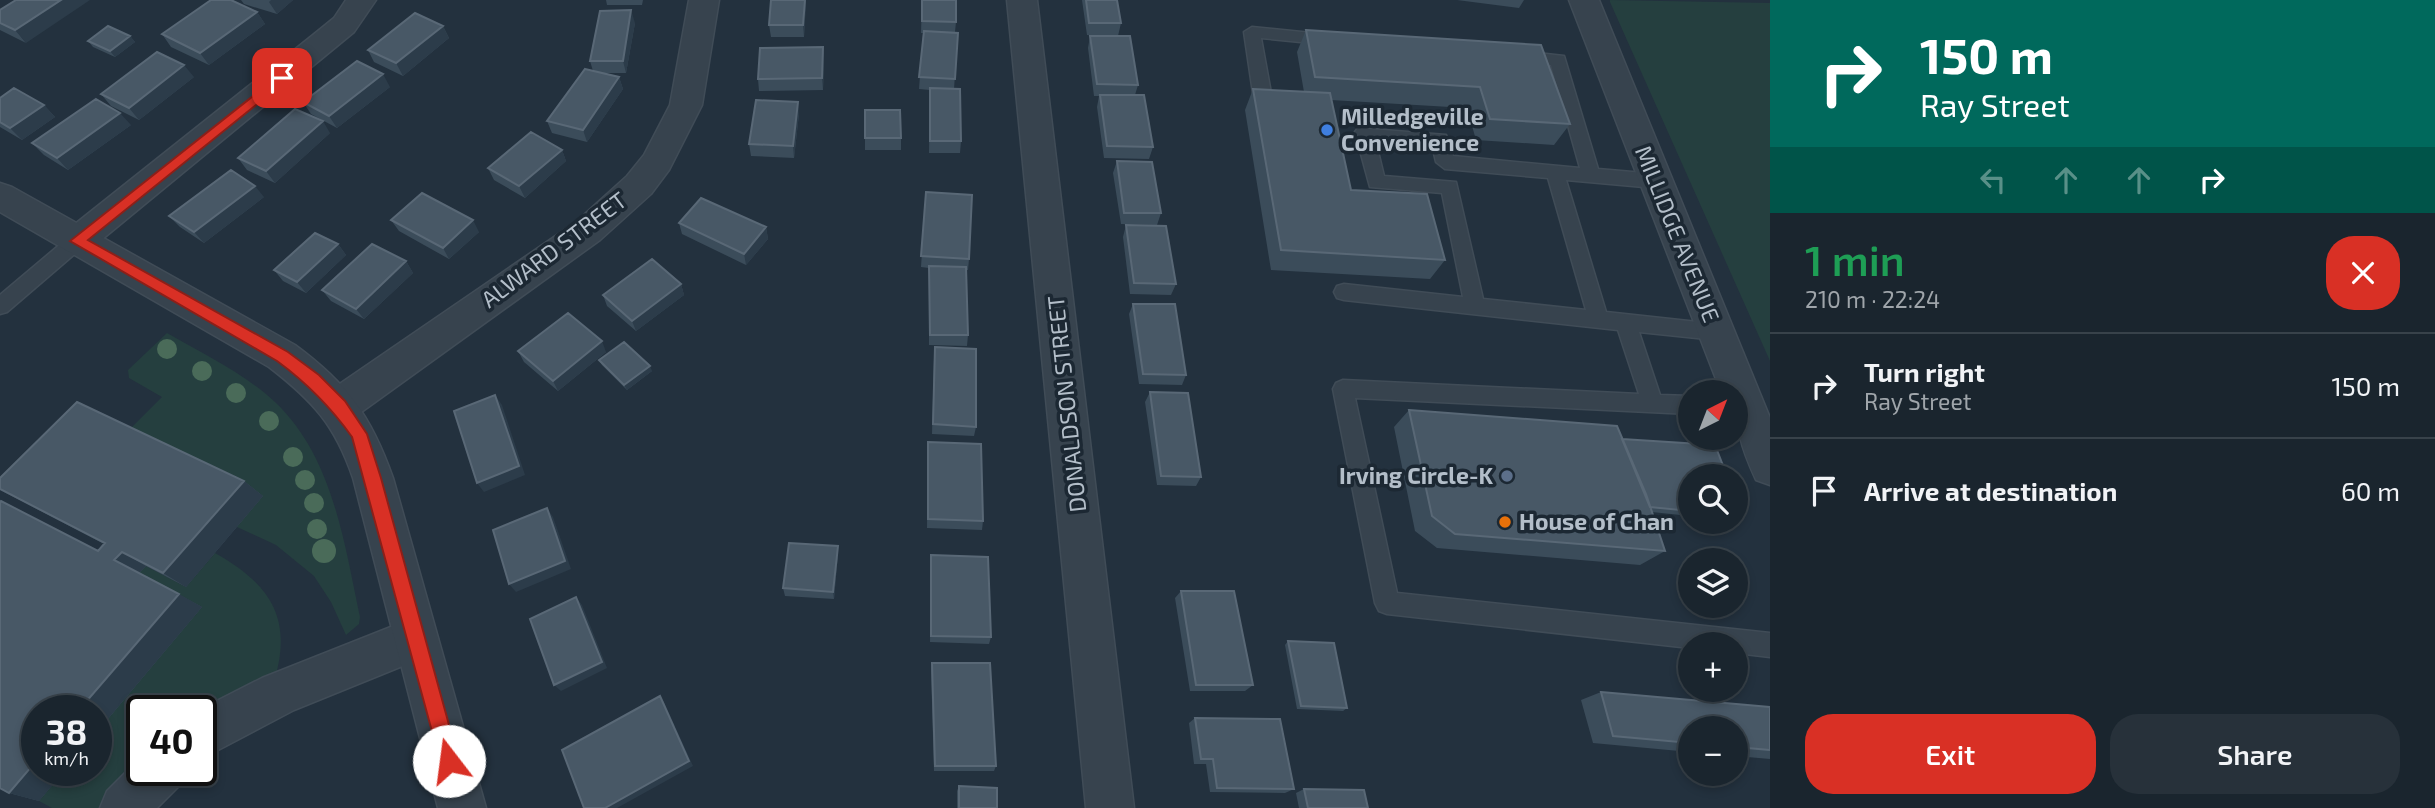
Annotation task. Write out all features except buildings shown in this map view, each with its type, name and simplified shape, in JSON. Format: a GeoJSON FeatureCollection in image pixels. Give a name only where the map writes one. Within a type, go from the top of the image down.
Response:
{"type":"FeatureCollection","features":[{"type":"Feature","properties":{"kind":"street"},"geometry":{"type":"LineString","coordinates":[[77,241],[303,60],[344,25],[361,0]]}},
{"type":"Feature","properties":{"kind":"street","name":"ALWARD STREET"},"geometry":{"type":"LineString","coordinates":[[339,405],[588,231],[639,185],[657,162],[686,105],[705,0]]}},
{"type":"Feature","properties":{"kind":"street","name":"DONALDSON STREET"},"geometry":{"type":"LineString","coordinates":[[1023,0],[1110,808]]}},
{"type":"Feature","properties":{"kind":"street","name":"MILLIDGE AVENUE"},"geometry":{"type":"LineString","coordinates":[[1584,0],[1716,332],[1732,380]]}},
{"type":"Feature","properties":{"kind":"street"},"geometry":{"type":"LineString","coordinates":[[0,196],[282,356],[314,379],[339,405],[359,434],[462,808]]}},
{"type":"Feature","properties":{"kind":"street","name":"MILLIDGE AVENUE"},"geometry":{"type":"LineString","coordinates":[[1748,422],[1770,467]]}},
{"type":"Feature","properties":{"kind":"street"},"geometry":{"type":"LineString","coordinates":[[217,726],[280,694],[416,639]]}},
{"type":"Feature","properties":{"kind":"street"},"geometry":{"type":"LineString","coordinates":[[124,808],[145,786]]}},
{"type":"Feature","properties":{"kind":"lane"},"geometry":{"type":"LineString","coordinates":[[1262,93],[1252,32],[1349,41]]}},
{"type":"Feature","properties":{"kind":"lane"},"geometry":{"type":"LineString","coordinates":[[1502,55],[1558,60],[1591,175]]}},
{"type":"Feature","properties":{"kind":"lane"},"geometry":{"type":"LineString","coordinates":[[1450,187],[1376,182],[1364,132],[1440,139],[1445,162],[1474,305]]}},
{"type":"Feature","properties":{"kind":"lane"},"geometry":{"type":"LineString","coordinates":[[1445,162],[1655,181]]}},
{"type":"Feature","properties":{"kind":"lane"},"geometry":{"type":"LineString","coordinates":[[1555,172],[1598,318]]}},
{"type":"Feature","properties":{"kind":"lane"},"geometry":{"type":"LineString","coordinates":[[0,306],[77,241]]}},
{"type":"Feature","properties":{"kind":"lane"},"geometry":{"type":"LineString","coordinates":[[1344,292],[1716,332]]}},
{"type":"Feature","properties":{"kind":"lane"},"geometry":{"type":"LineString","coordinates":[[1626,323],[1652,404]]}},
{"type":"Feature","properties":{"kind":"lane"},"geometry":{"type":"LineString","coordinates":[[1678,405],[1343,389],[1387,603],[1770,645]]}},
{"type":"Feature","properties":{"kind":"green space"},"geometry":{"type":"Polygon","coordinates":[[[1610,2],[1770,3],[1770,361],[1610,2]]]}},
{"type":"Feature","properties":{"kind":"green space"},"geometry":{"type":"Polygon","coordinates":[[[167,333],[223,364],[263,392],[295,424],[310,448],[333,502],[360,617],[359,624],[346,635],[331,602],[314,576],[276,545],[237,527],[128,431],[162,397],[129,378],[128,370],[167,333]]]}},
{"type":"Feature","properties":{"kind":"green space"},"geometry":{"type":"Polygon","coordinates":[[[215,553],[234,564],[262,589],[278,619],[281,637],[275,678],[217,703],[217,695],[126,695],[126,784],[104,808],[52,808],[39,801],[52,786],[112,786],[112,695],[106,695],[138,574],[146,566],[186,587],[215,553]]]}},
{"type":"Feature","properties":{"kind":"place","name":"Milledgeville Convenience"},"geometry":{"type":"Point","coordinates":[1327,130]}},
{"type":"Feature","properties":{"kind":"place","name":"Irving Circle-K"},"geometry":{"type":"Point","coordinates":[1507,476]}},
{"type":"Feature","properties":{"kind":"place","name":"House of Chan"},"geometry":{"type":"Point","coordinates":[1505,522]}},
{"type":"Feature","properties":{"kind":"route"},"geometry":{"type":"LineString","coordinates":[[282,78],[77,241],[282,356],[314,379],[339,405],[359,434],[373,478],[449,761]]}}]}
